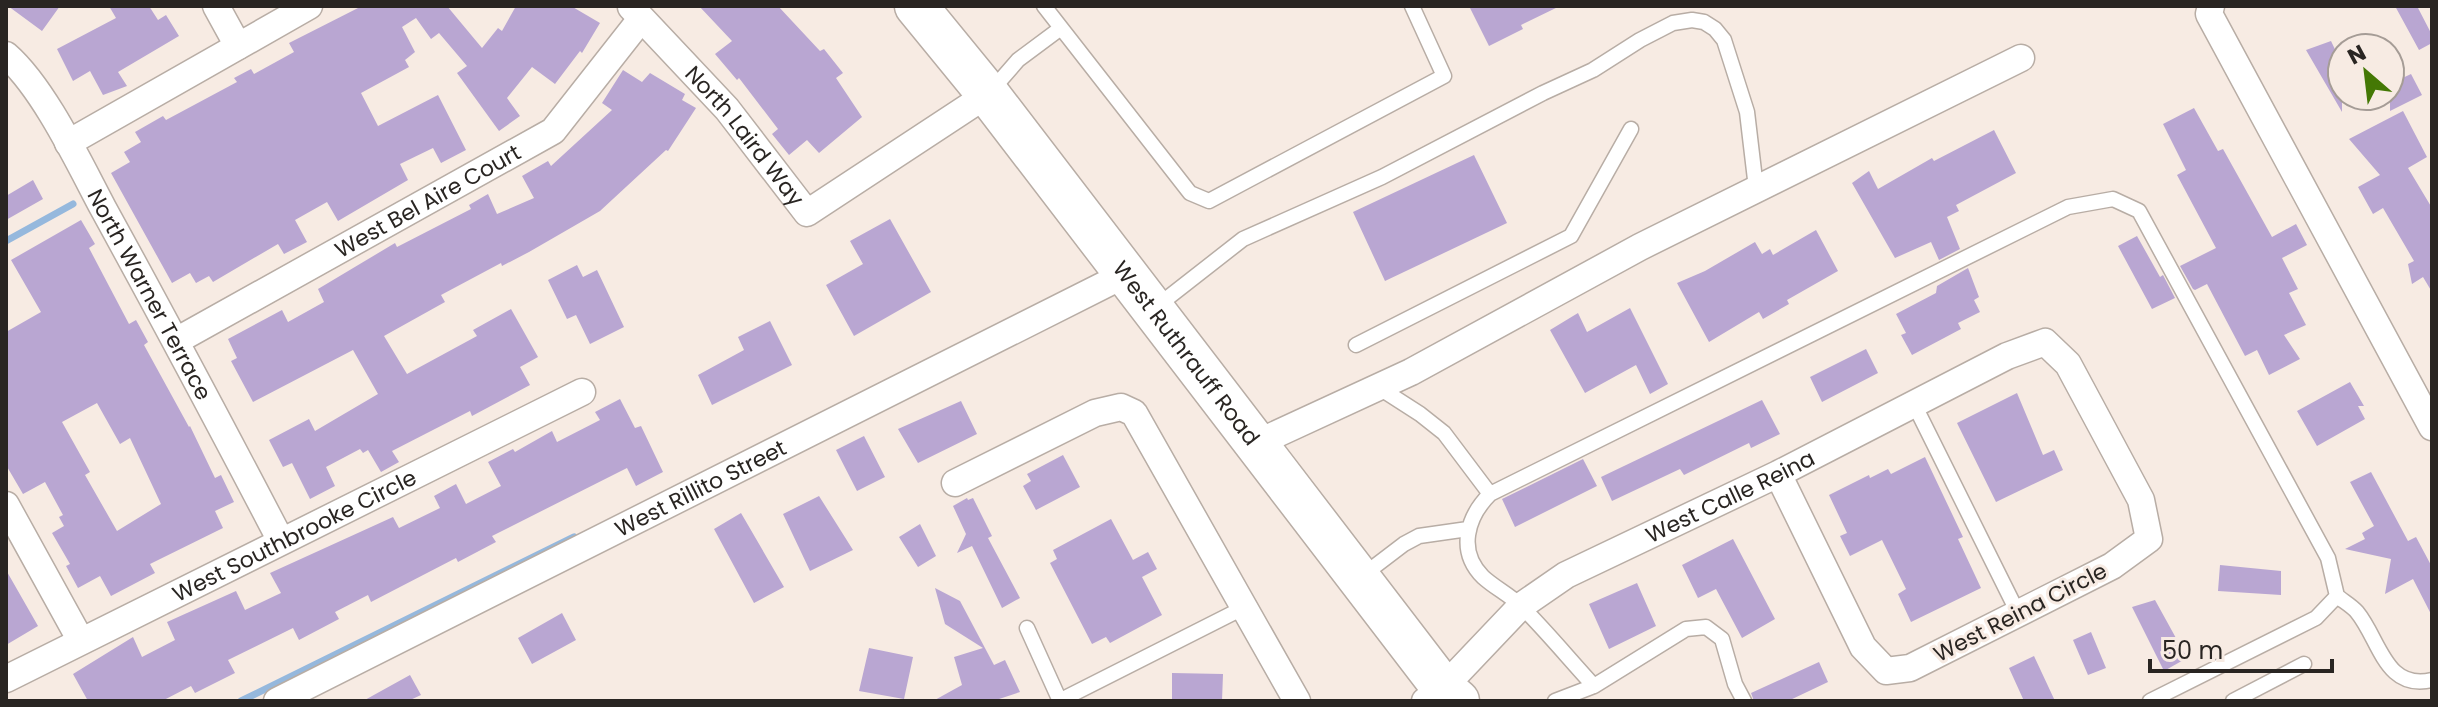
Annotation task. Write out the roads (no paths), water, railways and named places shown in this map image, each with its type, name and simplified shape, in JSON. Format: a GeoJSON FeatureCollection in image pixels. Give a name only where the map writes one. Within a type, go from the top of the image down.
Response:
{"type":"FeatureCollection","features":[{"type":"Feature","properties":{"kind":"main road","name":"West Ruthrauff Road"},"geometry":{"type":"LineString","coordinates":[[916,6],[1126,274],[1358,579],[1442,697]]}},
{"type":"Feature","properties":{"kind":"street"},"geometry":{"type":"LineString","coordinates":[[216,6],[238,46]]}},
{"type":"Feature","properties":{"kind":"street"},"geometry":{"type":"LineString","coordinates":[[68,143],[309,6]]}},
{"type":"Feature","properties":{"kind":"street"},"geometry":{"type":"LineString","coordinates":[[2211,6],[2209,14],[2432,427]]}},
{"type":"Feature","properties":{"kind":"street","name":"North Laird Way"},"geometry":{"type":"LineString","coordinates":[[635,12],[727,109],[807,213],[988,94]]}},
{"type":"Feature","properties":{"kind":"street","name":"West Bel Aire Court"},"geometry":{"type":"LineString","coordinates":[[176,341],[553,131],[635,12]]}},
{"type":"Feature","properties":{"kind":"street","name":"North Warner Terrace"},"geometry":{"type":"LineString","coordinates":[[6,55],[22,69],[68,143],[281,541]]}},
{"type":"Feature","properties":{"kind":"street"},"geometry":{"type":"LineString","coordinates":[[1255,444],[1411,372],[1640,247],[2021,58]]}},
{"type":"Feature","properties":{"kind":"street","name":"West Rillito Street"},"geometry":{"type":"LineString","coordinates":[[277,701],[1126,274]]}},
{"type":"Feature","properties":{"kind":"street","name":"West Calle Reina"},"geometry":{"type":"LineString","coordinates":[[1442,697],[1521,606],[1566,575],[1778,474],[2007,356],[2045,342]]}},
{"type":"Feature","properties":{"kind":"street","name":"West Reina Circle"},"geometry":{"type":"LineString","coordinates":[[1778,474],[1863,647],[1886,671],[1910,668],[2112,566],[2149,539],[2141,500],[2068,364],[2045,342]]}},
{"type":"Feature","properties":{"kind":"street","name":"West Southbrooke Circle"},"geometry":{"type":"LineString","coordinates":[[6,679],[582,392]]}},
{"type":"Feature","properties":{"kind":"street"},"geometry":{"type":"LineString","coordinates":[[955,483],[1095,413],[1121,407],[1134,413],[1297,701]]}},
{"type":"Feature","properties":{"kind":"street"},"geometry":{"type":"LineString","coordinates":[[6,505],[81,641]]}},
{"type":"Feature","properties":{"kind":"lane"},"geometry":{"type":"LineString","coordinates":[[1044,6],[1190,193],[1209,201],[1444,76],[1412,6]]}},
{"type":"Feature","properties":{"kind":"lane"},"geometry":{"type":"LineString","coordinates":[[1153,310],[1243,239],[1382,177],[1593,70],[1640,40],[1682,21],[1704,22],[1724,40],[1747,112],[1756,188]]}},
{"type":"Feature","properties":{"kind":"lane"},"geometry":{"type":"LineString","coordinates":[[988,94],[1018,60],[1061,28]]}},
{"type":"Feature","properties":{"kind":"lane"},"geometry":{"type":"LineString","coordinates":[[1356,345],[1571,236],[1631,129]]}},
{"type":"Feature","properties":{"kind":"lane"},"geometry":{"type":"LineString","coordinates":[[1594,686],[1521,606],[1480,574],[1471,560],[1467,545],[1468,529],[1473,514],[1490,494],[2068,207],[2113,199],[2139,211],[2328,558],[2337,596],[2357,611],[2389,668],[2405,680],[2432,680]]}},
{"type":"Feature","properties":{"kind":"lane"},"geometry":{"type":"LineString","coordinates":[[1378,387],[1444,433],[1490,494]]}},
{"type":"Feature","properties":{"kind":"lane"},"geometry":{"type":"LineString","coordinates":[[1914,404],[2018,613]]}},
{"type":"Feature","properties":{"kind":"lane"},"geometry":{"type":"LineString","coordinates":[[1358,579],[1419,536],[1468,529]]}},
{"type":"Feature","properties":{"kind":"lane"},"geometry":{"type":"LineString","coordinates":[[2150,701],[2316,618],[2337,596]]}},
{"type":"Feature","properties":{"kind":"lane"},"geometry":{"type":"LineString","coordinates":[[1027,628],[1059,701],[1245,607]]}},
{"type":"Feature","properties":{"kind":"lane"},"geometry":{"type":"LineString","coordinates":[[1555,701],[1594,686],[1686,629],[1706,627],[1722,639],[1735,684],[1744,701]]}},
{"type":"Feature","properties":{"kind":"lane"},"geometry":{"type":"LineString","coordinates":[[2233,701],[2304,664]]}},
{"type":"Feature","properties":{"kind":"waterway"},"geometry":{"type":"LineString","coordinates":[[6,241],[73,204]]}},
{"type":"Feature","properties":{"kind":"waterway"},"geometry":{"type":"LineString","coordinates":[[241,701],[574,537]]}}]}
